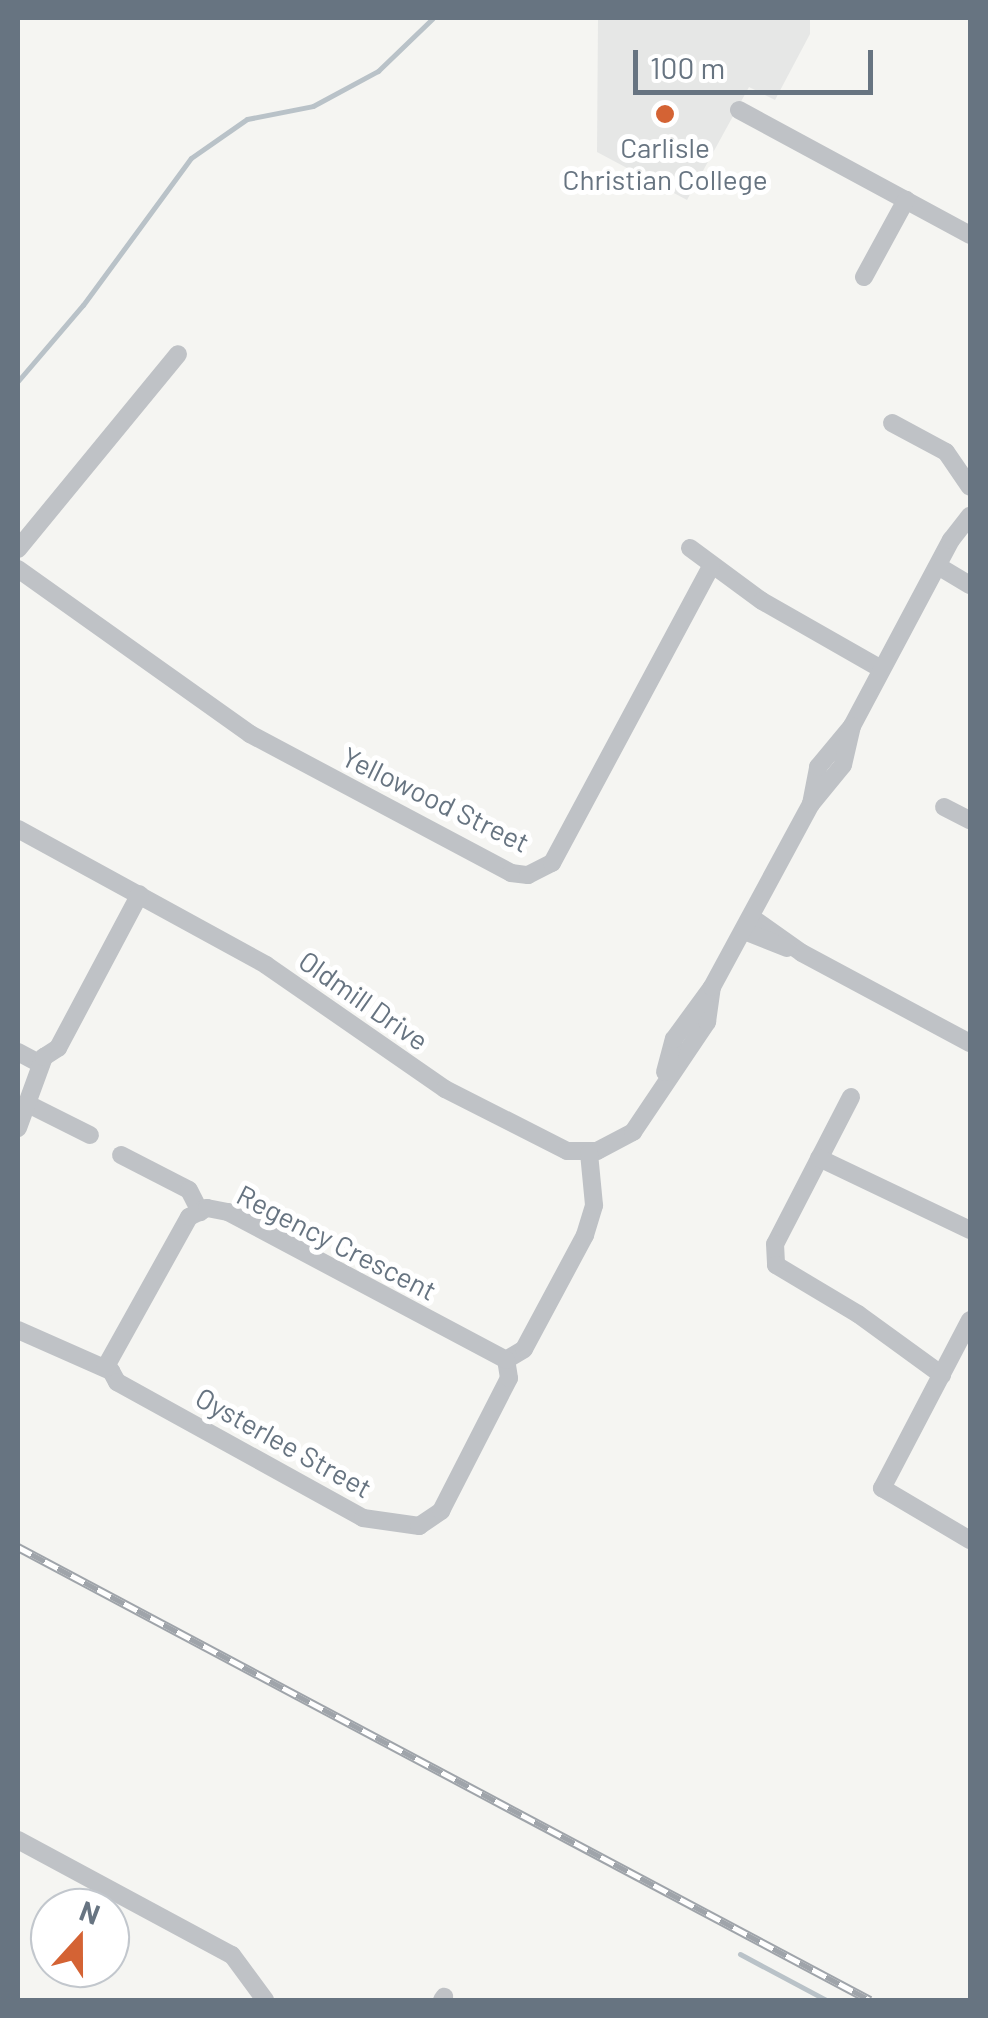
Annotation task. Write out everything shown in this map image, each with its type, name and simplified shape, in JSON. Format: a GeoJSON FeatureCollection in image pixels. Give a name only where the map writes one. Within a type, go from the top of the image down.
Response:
{"type":"FeatureCollection","features":[{"type":"Feature","properties":{"kind":"street"},"geometry":{"type":"LineString","coordinates":[[739,110],[970,234]]}},
{"type":"Feature","properties":{"kind":"street"},"geometry":{"type":"LineString","coordinates":[[864,277],[906,200]]}},
{"type":"Feature","properties":{"kind":"street"},"geometry":{"type":"LineString","coordinates":[[18,549],[178,354]]}},
{"type":"Feature","properties":{"kind":"street"},"geometry":{"type":"LineString","coordinates":[[892,423],[946,452],[970,487]]}},
{"type":"Feature","properties":{"kind":"street"},"geometry":{"type":"LineString","coordinates":[[589,1152],[633,1132],[662,1082],[707,1022],[712,988],[811,804],[843,765],[852,726],[883,665],[970,516]]}},
{"type":"Feature","properties":{"kind":"street"},"geometry":{"type":"LineString","coordinates":[[690,548],[711,568],[831,640],[883,665]]}},
{"type":"Feature","properties":{"kind":"street"},"geometry":{"type":"LineString","coordinates":[[938,566],[970,585]]}},
{"type":"Feature","properties":{"kind":"street","name":"Yellowood Street"},"geometry":{"type":"LineString","coordinates":[[18,569],[250,734],[511,873],[528,875],[552,862],[711,568]]}},
{"type":"Feature","properties":{"kind":"street"},"geometry":{"type":"LineString","coordinates":[[944,806],[970,820]]}},
{"type":"Feature","properties":{"kind":"street","name":"Oldmill Drive"},"geometry":{"type":"LineString","coordinates":[[18,829],[266,965],[445,1089],[550,1145],[589,1152]]}},
{"type":"Feature","properties":{"kind":"street"},"geometry":{"type":"LineString","coordinates":[[18,1128],[30,1105],[41,1064],[58,1048],[140,894]]}},
{"type":"Feature","properties":{"kind":"street"},"geometry":{"type":"LineString","coordinates":[[747,924],[970,1043]]}},
{"type":"Feature","properties":{"kind":"street"},"geometry":{"type":"LineString","coordinates":[[18,1052],[41,1064]]}},
{"type":"Feature","properties":{"kind":"street"},"geometry":{"type":"LineString","coordinates":[[850,1097],[775,1244],[776,1266],[858,1314],[942,1375]]}},
{"type":"Feature","properties":{"kind":"street"},"geometry":{"type":"LineString","coordinates":[[30,1105],[90,1135]]}},
{"type":"Feature","properties":{"kind":"street","name":"Oysterlee Street"},"geometry":{"type":"LineString","coordinates":[[18,1330],[105,1368],[116,1382],[363,1518],[405,1526],[442,1511],[509,1378],[506,1360],[524,1349],[590,1225],[589,1152]]}},
{"type":"Feature","properties":{"kind":"street"},"geometry":{"type":"LineString","coordinates":[[121,1154],[189,1190],[200,1212]]}},
{"type":"Feature","properties":{"kind":"street"},"geometry":{"type":"LineString","coordinates":[[819,1158],[970,1230]]}},
{"type":"Feature","properties":{"kind":"street","name":"Regency Crescent"},"geometry":{"type":"LineString","coordinates":[[105,1368],[188,1217],[200,1212],[228,1212],[506,1360]]}},
{"type":"Feature","properties":{"kind":"street"},"geometry":{"type":"LineString","coordinates":[[970,1320],[882,1488],[970,1540]]}},
{"type":"Feature","properties":{"kind":"street"},"geometry":{"type":"LineString","coordinates":[[18,1840],[232,1955],[265,2000]]}},
{"type":"Feature","properties":{"kind":"shaded area","name":"Carlisle Christian College"},"geometry":{"type":"Polygon","coordinates":[[[598,18],[810,18],[810,34],[775,100],[749,87],[687,200],[597,152],[598,18]]]}},
{"type":"Feature","properties":{"kind":"waterway"},"geometry":{"type":"LineString","coordinates":[[18,381],[83,305],[191,158],[247,119],[313,106],[378,71],[433,18]]}},
{"type":"Feature","properties":{"kind":"waterway"},"geometry":{"type":"LineString","coordinates":[[740,1954],[826,2000]]}},
{"type":"Feature","properties":{"kind":"railway"},"geometry":{"type":"LineString","coordinates":[[18,1547],[870,2000]]}},
{"type":"Feature","properties":{"kind":"place","name":"Carlisle Christian College"},"geometry":{"type":"Point","coordinates":[665,114]}}]}
